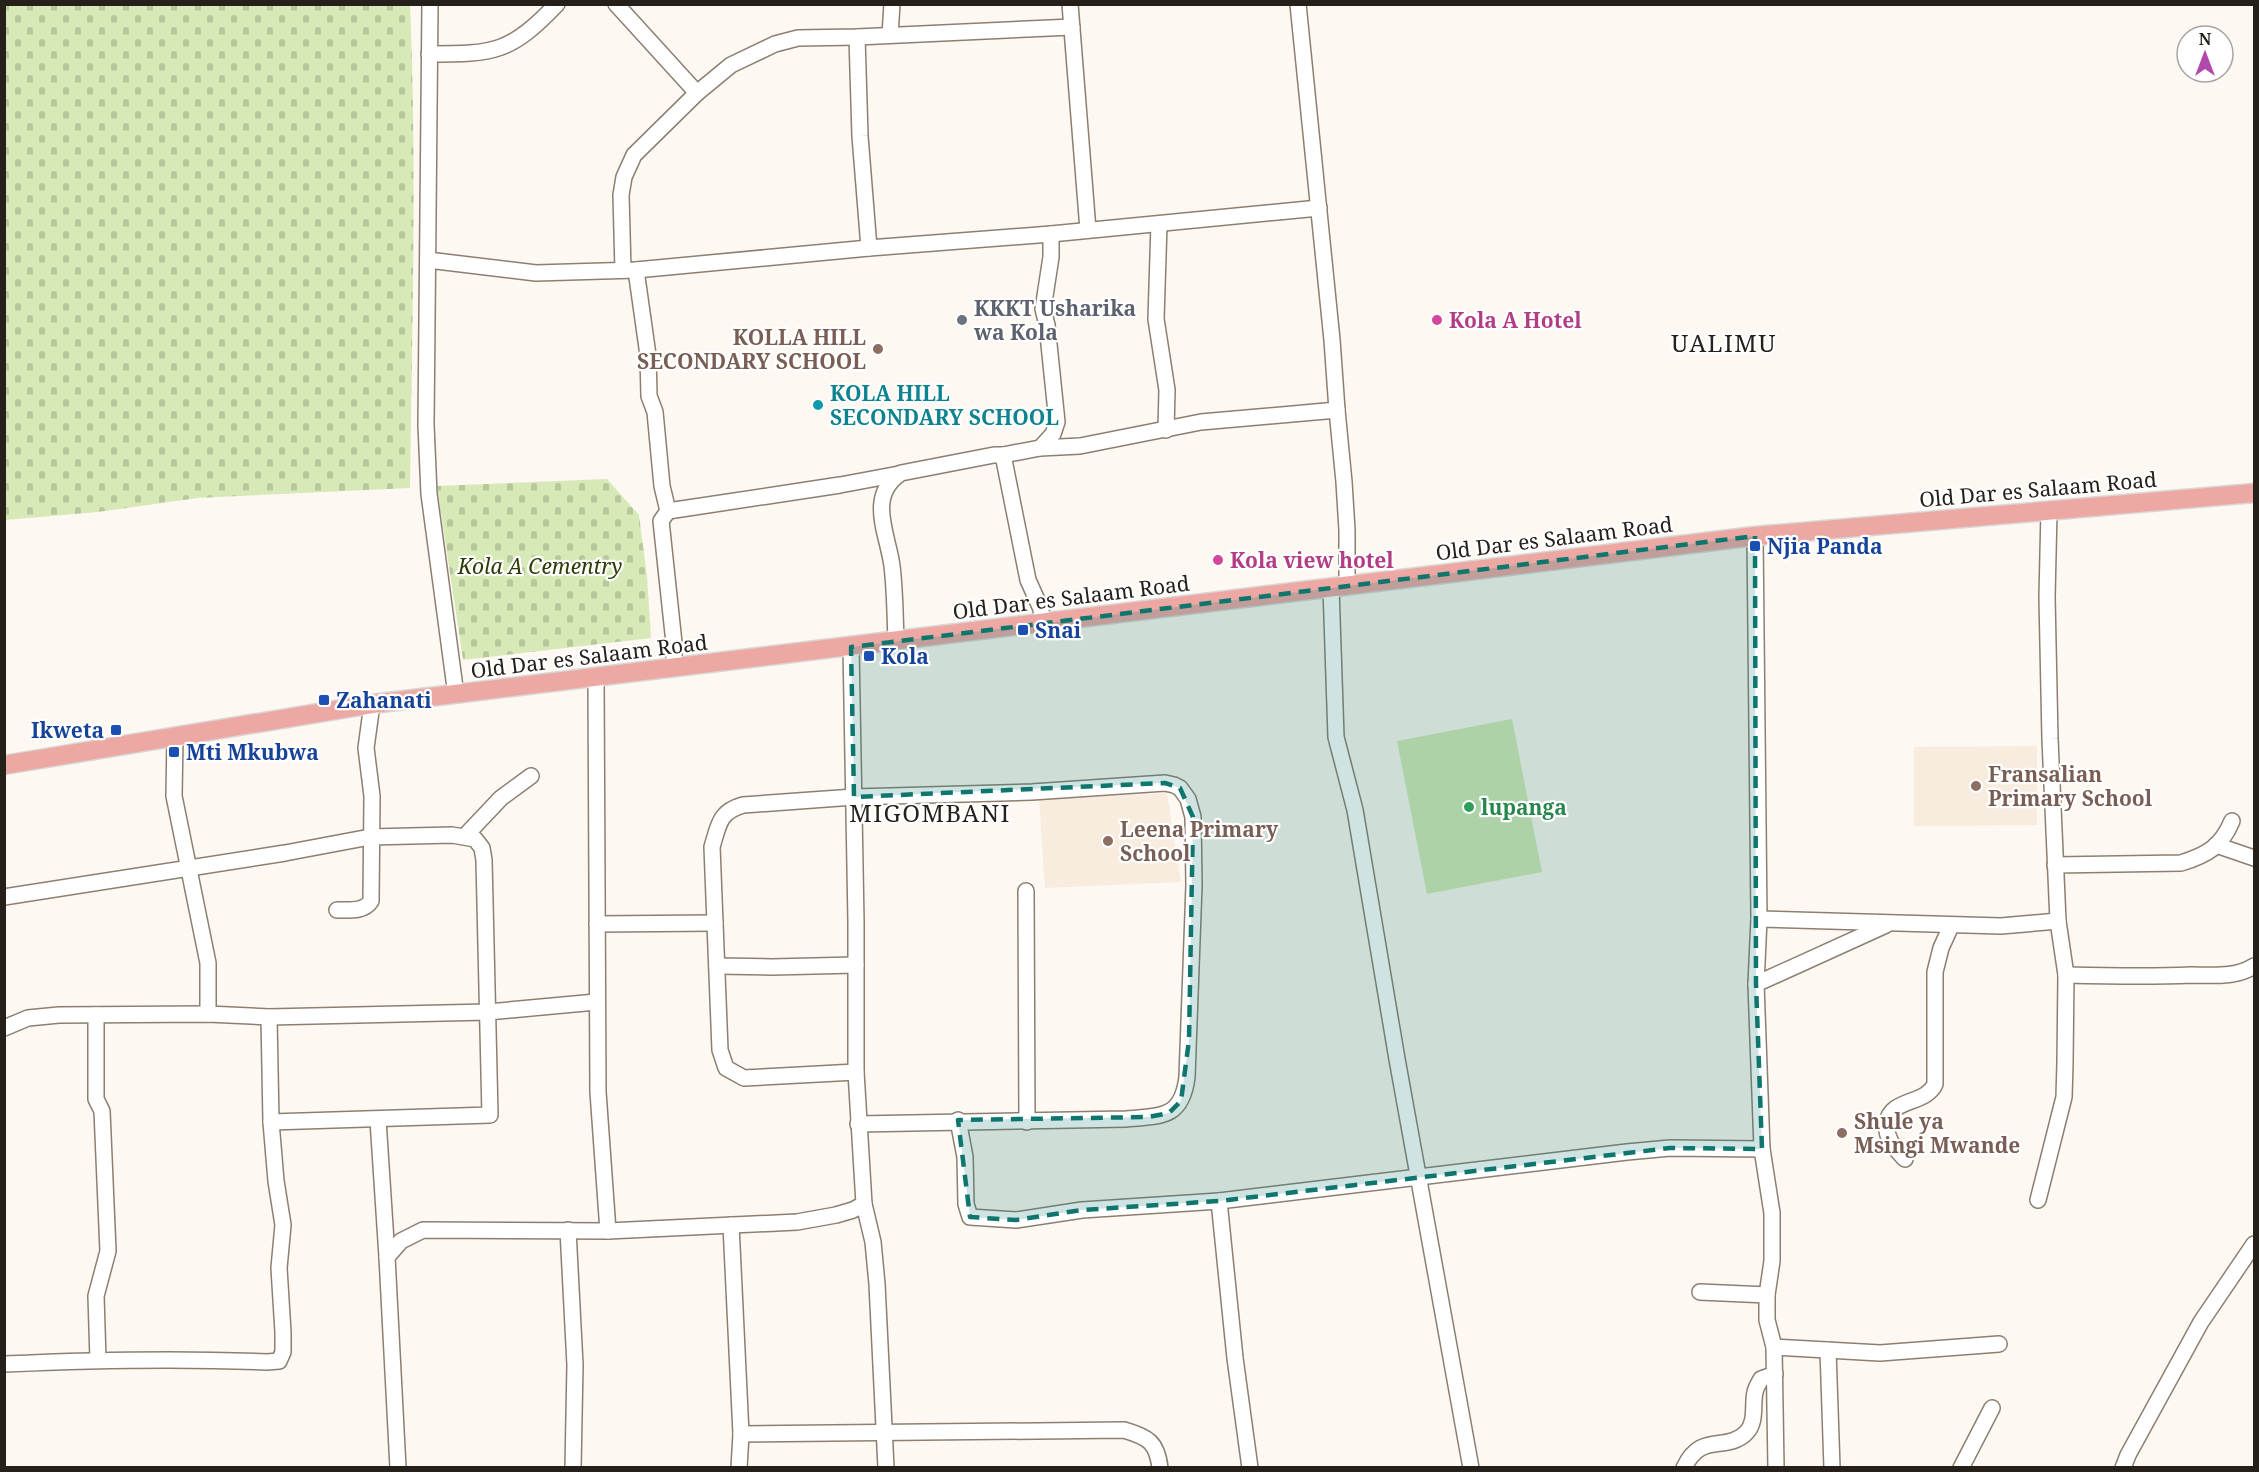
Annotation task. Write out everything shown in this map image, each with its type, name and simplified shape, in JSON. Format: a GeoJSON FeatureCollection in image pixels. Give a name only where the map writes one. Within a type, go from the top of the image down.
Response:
{"type":"FeatureCollection","features":[{"type":"Feature","properties":{"kind":"main road","name":"Old Dar es Salaam Road"},"geometry":{"type":"LineString","coordinates":[[4,765],[372,704],[1755,536],[2254,493]]}},
{"type":"Feature","properties":{"kind":"street"},"geometry":{"type":"LineString","coordinates":[[430,4],[426,425],[429,494],[456,695]]}},
{"type":"Feature","properties":{"kind":"street"},"geometry":{"type":"LineString","coordinates":[[429,54],[488,52],[509,46],[531,30],[557,4]]}},
{"type":"Feature","properties":{"kind":"street"},"geometry":{"type":"LineString","coordinates":[[616,4],[697,93]]}},
{"type":"Feature","properties":{"kind":"street"},"geometry":{"type":"LineString","coordinates":[[858,63],[864,53],[886,35],[892,4]]}},
{"type":"Feature","properties":{"kind":"street"},"geometry":{"type":"LineString","coordinates":[[1070,4],[1088,230]]}},
{"type":"Feature","properties":{"kind":"street"},"geometry":{"type":"LineString","coordinates":[[1298,4],[1332,340],[1347,530],[1339,587],[1336,737],[1355,810],[1397,1059],[1471,1467]]}},
{"type":"Feature","properties":{"kind":"street"},"geometry":{"type":"LineString","coordinates":[[668,511],[662,486],[655,412],[649,396],[648,355],[620,220],[624,177],[634,155],[697,93],[731,65],[775,44],[798,38],[1072,27]]}},
{"type":"Feature","properties":{"kind":"street"},"geometry":{"type":"LineString","coordinates":[[857,37],[860,136],[869,248]]}},
{"type":"Feature","properties":{"kind":"street"},"geometry":{"type":"LineString","coordinates":[[428,260],[518,272],[630,270],[1051,234],[1319,208]]}},
{"type":"Feature","properties":{"kind":"street"},"geometry":{"type":"LineString","coordinates":[[1159,224],[1156,319],[1166,372],[1166,430]]}},
{"type":"Feature","properties":{"kind":"street"},"geometry":{"type":"LineString","coordinates":[[1040,448],[1053,434],[1058,422],[1047,325],[1043,309],[1051,257],[1051,234]]}},
{"type":"Feature","properties":{"kind":"street"},"geometry":{"type":"LineString","coordinates":[[674,668],[674,642],[661,521],[668,511],[840,485],[994,455],[1040,448],[1080,446],[1201,422],[1336,410]]}},
{"type":"Feature","properties":{"kind":"street"},"geometry":{"type":"LineString","coordinates":[[1003,455],[1028,579],[1041,609],[1042,624]]}},
{"type":"Feature","properties":{"kind":"street"},"geometry":{"type":"LineString","coordinates":[[896,640],[892,565],[881,518],[885,489],[891,480],[901,473]]}},
{"type":"Feature","properties":{"kind":"street"},"geometry":{"type":"LineString","coordinates":[[2038,1200],[2064,1097],[2066,975],[2058,921],[2055,865],[2047,597],[2049,511]]}},
{"type":"Feature","properties":{"kind":"street"},"geometry":{"type":"LineString","coordinates":[[1755,536],[1758,919],[1756,984],[1762,1149],[1772,1213],[1772,1261],[1767,1295],[1767,1320],[1774,1347],[1776,1467]]}},
{"type":"Feature","properties":{"kind":"street"},"geometry":{"type":"LineString","coordinates":[[851,647],[858,1124],[864,1204],[873,1242],[877,1284],[886,1467]]}},
{"type":"Feature","properties":{"kind":"street"},"geometry":{"type":"LineString","coordinates":[[596,678],[598,1092],[608,1231]]}},
{"type":"Feature","properties":{"kind":"street"},"geometry":{"type":"LineString","coordinates":[[337,910],[353,911],[368,906],[371,901],[372,796],[366,748],[372,704]]}},
{"type":"Feature","properties":{"kind":"street"},"geometry":{"type":"LineString","coordinates":[[175,737],[174,796],[208,963],[208,1014]]}},
{"type":"Feature","properties":{"kind":"street"},"geometry":{"type":"LineString","coordinates":[[465,836],[501,798],[531,776]]}},
{"type":"Feature","properties":{"kind":"street"},"geometry":{"type":"LineString","coordinates":[[856,1072],[744,1078],[726,1068],[720,1050],[712,847],[721,820],[729,809],[743,805],[854,797],[1032,792],[1165,783],[1177,786],[1188,799],[1193,817],[1194,885],[1187,1077],[1185,1093],[1176,1108],[1169,1113],[1148,1118],[1027,1122],[958,1120],[858,1124]]}},
{"type":"Feature","properties":{"kind":"street"},"geometry":{"type":"LineString","coordinates":[[2055,865],[2181,863],[2206,854],[2224,837],[2232,821]]}},
{"type":"Feature","properties":{"kind":"street"},"geometry":{"type":"LineString","coordinates":[[4,897],[370,837],[465,836],[475,839],[482,848],[483,854],[490,1115],[271,1122]]}},
{"type":"Feature","properties":{"kind":"street"},"geometry":{"type":"LineString","coordinates":[[2216,845],[2254,858]]}},
{"type":"Feature","properties":{"kind":"street"},"geometry":{"type":"LineString","coordinates":[[1026,891],[1027,1122]]}},
{"type":"Feature","properties":{"kind":"street"},"geometry":{"type":"LineString","coordinates":[[1758,919],[1951,926],[2018,926],[2058,921]]}},
{"type":"Feature","properties":{"kind":"street"},"geometry":{"type":"LineString","coordinates":[[597,924],[715,923]]}},
{"type":"Feature","properties":{"kind":"street"},"geometry":{"type":"LineString","coordinates":[[1756,984],[1889,923]]}},
{"type":"Feature","properties":{"kind":"street"},"geometry":{"type":"LineString","coordinates":[[1905,1159],[1888,1140],[1887,1116],[1897,1107],[1930,1092],[1935,1084],[1935,972],[1941,948],[1951,926]]}},
{"type":"Feature","properties":{"kind":"street"},"geometry":{"type":"LineString","coordinates":[[717,966],[772,968],[856,965]]}},
{"type":"Feature","properties":{"kind":"street"},"geometry":{"type":"LineString","coordinates":[[2066,975],[2136,977],[2225,974],[2241,973],[2254,966]]}},
{"type":"Feature","properties":{"kind":"street"},"geometry":{"type":"LineString","coordinates":[[4,1028],[28,1018],[59,1015],[208,1014],[268,1017],[488,1012],[597,1002]]}},
{"type":"Feature","properties":{"kind":"street"},"geometry":{"type":"LineString","coordinates":[[96,1016],[96,1099],[102,1111],[108,1251],[96,1296],[98,1360]]}},
{"type":"Feature","properties":{"kind":"street"},"geometry":{"type":"LineString","coordinates":[[4,1364],[98,1360],[267,1362],[279,1360],[283,1352],[279,1268],[283,1225],[276,1181],[271,1122],[268,1017]]}},
{"type":"Feature","properties":{"kind":"street"},"geometry":{"type":"LineString","coordinates":[[378,1120],[398,1467]]}},
{"type":"Feature","properties":{"kind":"street"},"geometry":{"type":"LineString","coordinates":[[958,1120],[965,1157],[966,1204],[970,1217],[1016,1220],[1082,1210],[1219,1201],[1420,1178],[1566,1158],[1649,1150],[1762,1149]]}},
{"type":"Feature","properties":{"kind":"street"},"geometry":{"type":"LineString","coordinates":[[1219,1201],[1235,1358],[1250,1467]]}},
{"type":"Feature","properties":{"kind":"street"},"geometry":{"type":"LineString","coordinates":[[387,1257],[401,1241],[423,1230],[608,1231],[797,1222],[836,1215],[864,1204]]}},
{"type":"Feature","properties":{"kind":"street"},"geometry":{"type":"LineString","coordinates":[[731,1225],[741,1434],[739,1467]]}},
{"type":"Feature","properties":{"kind":"street"},"geometry":{"type":"LineString","coordinates":[[568,1230],[575,1365],[573,1467]]}},
{"type":"Feature","properties":{"kind":"street"},"geometry":{"type":"LineString","coordinates":[[2123,1467],[2201,1322],[2254,1244]]}},
{"type":"Feature","properties":{"kind":"street"},"geometry":{"type":"LineString","coordinates":[[1700,1292],[1767,1295]]}},
{"type":"Feature","properties":{"kind":"street"},"geometry":{"type":"LineString","coordinates":[[1774,1347],[1880,1353],[1999,1344]]}},
{"type":"Feature","properties":{"kind":"street"},"geometry":{"type":"LineString","coordinates":[[1828,1350],[1832,1467]]}},
{"type":"Feature","properties":{"kind":"street"},"geometry":{"type":"LineString","coordinates":[[1684,1467],[1689,1456],[1702,1446],[1740,1438],[1749,1430],[1753,1420],[1755,1390],[1761,1379],[1775,1374]]}},
{"type":"Feature","properties":{"kind":"street"},"geometry":{"type":"LineString","coordinates":[[1961,1467],[1992,1408]]}},
{"type":"Feature","properties":{"kind":"street"},"geometry":{"type":"LineString","coordinates":[[741,1434],[1124,1430],[1142,1435],[1150,1441],[1156,1448],[1160,1467]]}},
{"type":"Feature","properties":{"kind":"highlighted area"},"geometry":{"type":"Polygon","coordinates":[[[1755,536],[1756,984],[1762,1149],[1670,1148],[1219,1201],[1082,1210],[1016,1220],[970,1217],[958,1120],[1148,1117],[1169,1113],[1181,1101],[1189,1040],[1193,817],[1180,788],[1165,783],[854,797],[851,647],[1755,536]]]}},
{"type":"Feature","properties":{"kind":"shaded area","name":"Fransalian Primary School"},"geometry":{"type":"Polygon","coordinates":[[[2037,746],[2037,825],[1914,826],[1914,747],[2037,746]]]}},
{"type":"Feature","properties":{"kind":"shaded area","name":"Leena Primary School"},"geometry":{"type":"Polygon","coordinates":[[[1167,793],[1181,882],[1045,888],[1039,799],[1167,793]]]}},
{"type":"Feature","properties":{"kind":"green space"},"geometry":{"type":"Polygon","coordinates":[[[5,4],[410,5],[414,186],[410,488],[198,498],[98,512],[5,520],[5,4]]]}},
{"type":"Feature","properties":{"kind":"green space","name":"Kola A Cementry"},"geometry":{"type":"Polygon","coordinates":[[[607,479],[639,515],[647,576],[651,638],[463,660],[437,486],[607,479]]]}},
{"type":"Feature","properties":{"kind":"green space","name":"lupanga"},"geometry":{"type":"Polygon","coordinates":[[[1512,719],[1542,872],[1427,894],[1397,741],[1512,719]]]}},
{"type":"Feature","properties":{"kind":"place","name":"KKKT Usharika wa Kola"},"geometry":{"type":"Point","coordinates":[962,320]}},
{"type":"Feature","properties":{"kind":"place","name":"Kola A Hotel"},"geometry":{"type":"Point","coordinates":[1437,320]}},
{"type":"Feature","properties":{"kind":"place","name":"KOLLA HILL SECONDARY SCHOOL"},"geometry":{"type":"Point","coordinates":[878,349]}},
{"type":"Feature","properties":{"kind":"place","name":"KOLA HILL SECONDARY SCHOOL"},"geometry":{"type":"Point","coordinates":[818,405]}},
{"type":"Feature","properties":{"kind":"place","name":"Njia Panda"},"geometry":{"type":"Point","coordinates":[1755,546]}},
{"type":"Feature","properties":{"kind":"place","name":"Kola view hotel"},"geometry":{"type":"Point","coordinates":[1218,560]}},
{"type":"Feature","properties":{"kind":"place","name":"Snai"},"geometry":{"type":"Point","coordinates":[1023,630]}},
{"type":"Feature","properties":{"kind":"place","name":"Kola"},"geometry":{"type":"Point","coordinates":[869,656]}},
{"type":"Feature","properties":{"kind":"place","name":"Zahanati"},"geometry":{"type":"Point","coordinates":[324,700]}},
{"type":"Feature","properties":{"kind":"place","name":"Ikweta"},"geometry":{"type":"Point","coordinates":[116,730]}},
{"type":"Feature","properties":{"kind":"place","name":"Mti Mkubwa"},"geometry":{"type":"Point","coordinates":[174,752]}},
{"type":"Feature","properties":{"kind":"place","name":"Fransalian Primary School"},"geometry":{"type":"Point","coordinates":[1976,786]}},
{"type":"Feature","properties":{"kind":"place","name":"lupanga"},"geometry":{"type":"Point","coordinates":[1469,807]}},
{"type":"Feature","properties":{"kind":"place","name":"Leena Primary School"},"geometry":{"type":"Point","coordinates":[1108,841]}},
{"type":"Feature","properties":{"kind":"place","name":"Shule ya Msingi Mwande"},"geometry":{"type":"Point","coordinates":[1842,1133]}},
{"type":"Feature","properties":{"kind":"district","name":"UALIMU"},"geometry":{"type":"Point","coordinates":[1724,342]}},
{"type":"Feature","properties":{"kind":"district","name":"MIGOMBANI"},"geometry":{"type":"Point","coordinates":[930,812]}}]}
